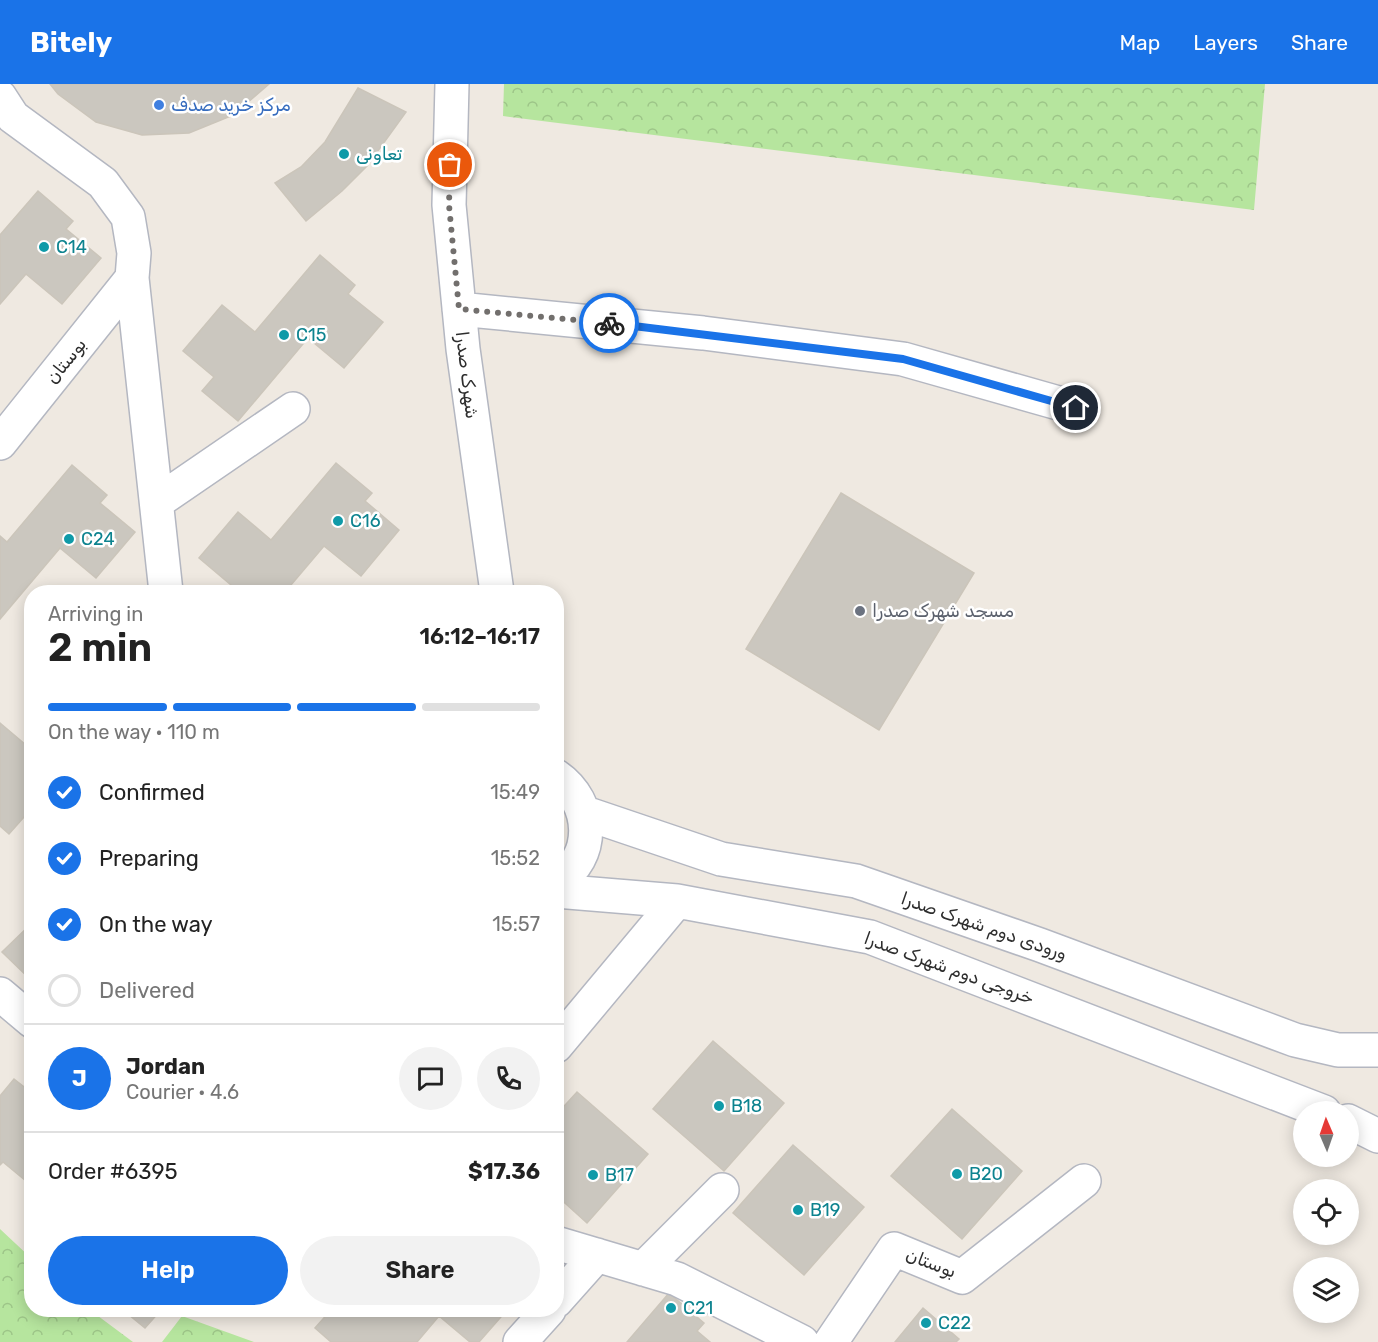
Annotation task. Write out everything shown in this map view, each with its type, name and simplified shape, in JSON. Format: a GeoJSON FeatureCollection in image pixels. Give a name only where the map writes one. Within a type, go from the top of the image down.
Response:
{"type":"FeatureCollection","features":[{"type":"Feature","properties":{"kind":"street","name":"شهرک صدرا"},"geometry":{"type":"LineString","coordinates":[[452,84],[449,205],[459,309],[496,585]]}},
{"type":"Feature","properties":{"kind":"street"},"geometry":{"type":"LineString","coordinates":[[0,97],[13,117],[103,183],[128,218],[134,253],[132,278],[165,585]]}},
{"type":"Feature","properties":{"kind":"street","name":"بوستان"},"geometry":{"type":"LineString","coordinates":[[0,443],[132,278]]}},
{"type":"Feature","properties":{"kind":"street"},"geometry":{"type":"LineString","coordinates":[[459,309],[703,333],[903,359],[1076,408]]}},
{"type":"Feature","properties":{"kind":"street"},"geometry":{"type":"LineString","coordinates":[[157,502],[293,409]]}},
{"type":"Feature","properties":{"kind":"street"},"geometry":{"type":"LineString","coordinates":[[564,783],[575,793],[585,813],[586,835],[581,857],[564,877]]}},
{"type":"Feature","properties":{"kind":"street","name":"ورودی دوم شهرک صدرا"},"geometry":{"type":"LineString","coordinates":[[585,813],[721,860],[856,881],[1051,949],[1295,1040],[1338,1050],[1378,1050]]}},
{"type":"Feature","properties":{"kind":"street","name":"خروجی دوم شهرک صدرا"},"geometry":{"type":"LineString","coordinates":[[564,892],[677,901],[870,937],[1307,1101]]}},
{"type":"Feature","properties":{"kind":"street"},"geometry":{"type":"LineString","coordinates":[[564,1036],[677,901]]}},
{"type":"Feature","properties":{"kind":"street"},"geometry":{"type":"LineString","coordinates":[[0,994],[24,1014]]}},
{"type":"Feature","properties":{"kind":"street"},"geometry":{"type":"LineString","coordinates":[[1338,1050],[1363,1063],[1378,1078]]}},
{"type":"Feature","properties":{"kind":"street","name":"خروجی دوم شهرک صدرا"},"geometry":{"type":"LineString","coordinates":[[1359,1123],[1378,1136]]}},
{"type":"Feature","properties":{"kind":"street","name":"بوستان"},"geometry":{"type":"LineString","coordinates":[[831,1342],[894,1249],[962,1276],[1084,1181]]}},
{"type":"Feature","properties":{"kind":"street"},"geometry":{"type":"LineString","coordinates":[[643,1269],[722,1190]]}},
{"type":"Feature","properties":{"kind":"street"},"geometry":{"type":"LineString","coordinates":[[564,1245],[677,1280],[802,1342]]}},
{"type":"Feature","properties":{"kind":"street"},"geometry":{"type":"LineString","coordinates":[[564,1292],[597,1255]]}},
{"type":"Feature","properties":{"kind":"street"},"geometry":{"type":"LineString","coordinates":[[520,1342],[543,1317]]}},
{"type":"Feature","properties":{"kind":"green space"},"geometry":{"type":"Polygon","coordinates":[[[504,84],[1265,84],[1254,210],[503,116],[504,84]]]}},
{"type":"Feature","properties":{"kind":"green space"},"geometry":{"type":"Polygon","coordinates":[[[0,1229],[24,1251],[24,1317],[99,1317],[133,1342],[0,1342],[0,1229]]]}},
{"type":"Feature","properties":{"kind":"green space"},"geometry":{"type":"Polygon","coordinates":[[[181,1317],[185,1317],[254,1342],[162,1342],[181,1317]]]}},
{"type":"Feature","properties":{"kind":"building","name":"مرکز خرید صدف"},"geometry":{"type":"Polygon","coordinates":[[[50,84],[269,84],[233,115],[189,133],[142,135],[96,122],[58,94],[50,84]]]}},
{"type":"Feature","properties":{"kind":"building","name":"تعاونی"},"geometry":{"type":"Polygon","coordinates":[[[358,88],[406,112],[367,166],[342,191],[306,221],[275,183],[301,167],[325,142],[358,88]]]}},
{"type":"Feature","properties":{"kind":"building","name":"C14"},"geometry":{"type":"Polygon","coordinates":[[[38,191],[73,221],[66,229],[101,258],[62,304],[26,274],[0,304],[0,235],[38,191]]]}},
{"type":"Feature","properties":{"kind":"building","name":"C15"},"geometry":{"type":"Polygon","coordinates":[[[320,255],[355,285],[348,294],[383,322],[344,368],[308,338],[238,421],[202,391],[214,377],[183,351],[222,305],[255,332],[320,255]]]}},
{"type":"Feature","properties":{"kind":"building","name":"C16"},"geometry":{"type":"Polygon","coordinates":[[[336,463],[372,493],[365,501],[399,530],[361,576],[324,546],[291,585],[231,585],[199,558],[238,512],[271,540],[336,463]]]}},
{"type":"Feature","properties":{"kind":"building","name":"C24"},"geometry":{"type":"Polygon","coordinates":[[[72,465],[107,495],[100,503],[135,532],[96,578],[60,548],[29,585],[24,585],[24,591],[0,619],[0,536],[7,542],[72,465]]]}},
{"type":"Feature","properties":{"kind":"building","name":"مسجد شهرک صدرا"},"geometry":{"type":"Polygon","coordinates":[[[841,493],[974,573],[879,730],[746,649],[841,493]]]}},
{"type":"Feature","properties":{"kind":"building"},"geometry":{"type":"Polygon","coordinates":[[[0,723],[24,743],[24,817],[9,834],[0,826],[0,723]]]}},
{"type":"Feature","properties":{"kind":"building"},"geometry":{"type":"Polygon","coordinates":[[[24,931],[24,973],[2,952],[24,931]]]}},
{"type":"Feature","properties":{"kind":"building","name":"B18"},"geometry":{"type":"Polygon","coordinates":[[[713,1041],[784,1103],[724,1171],[653,1109],[713,1041]]]}},
{"type":"Feature","properties":{"kind":"building"},"geometry":{"type":"Polygon","coordinates":[[[14,1079],[24,1087],[24,1179],[3,1162],[0,1165],[0,1096],[14,1079]]]}},
{"type":"Feature","properties":{"kind":"building","name":"B17"},"geometry":{"type":"Polygon","coordinates":[[[577,1092],[648,1154],[587,1223],[564,1202],[564,1106],[577,1092]]]}},
{"type":"Feature","properties":{"kind":"building","name":"B20"},"geometry":{"type":"Polygon","coordinates":[[[952,1109],[1022,1171],[962,1239],[891,1176],[952,1109]]]}},
{"type":"Feature","properties":{"kind":"building","name":"B19"},"geometry":{"type":"Polygon","coordinates":[[[793,1145],[864,1207],[804,1275],[733,1213],[793,1145]]]}},
{"type":"Feature","properties":{"kind":"building","name":"C21"},"geometry":{"type":"Polygon","coordinates":[[[669,1293],[704,1323],[697,1331],[710,1342],[627,1342],[669,1293]]]}},
{"type":"Feature","properties":{"kind":"building","name":"C22"},"geometry":{"type":"Polygon","coordinates":[[[923,1308],[959,1339],[956,1342],[895,1342],[923,1308]]]}},
{"type":"Feature","properties":{"kind":"building"},"geometry":{"type":"Polygon","coordinates":[[[132,1317],[155,1317],[145,1328],[132,1317]]]}},
{"type":"Feature","properties":{"kind":"building"},"geometry":{"type":"Polygon","coordinates":[[[325,1317],[438,1317],[417,1342],[331,1342],[315,1328],[325,1317]]]}},
{"type":"Feature","properties":{"kind":"building"},"geometry":{"type":"Polygon","coordinates":[[[440,1317],[501,1317],[479,1342],[470,1342],[440,1317]]]}},
{"type":"Feature","properties":{"kind":"way so far"},"geometry":{"type":"LineString","coordinates":[[450,165],[449,205],[459,309],[609,323]]}},
{"type":"Feature","properties":{"kind":"place","name":"مرکز خرید صدف"},"geometry":{"type":"Point","coordinates":[159,105]}},
{"type":"Feature","properties":{"kind":"place","name":"تعاونی"},"geometry":{"type":"Point","coordinates":[344,154]}},
{"type":"Feature","properties":{"kind":"place","name":"C14"},"geometry":{"type":"Point","coordinates":[44,247]}},
{"type":"Feature","properties":{"kind":"place","name":"C15"},"geometry":{"type":"Point","coordinates":[284,335]}},
{"type":"Feature","properties":{"kind":"place","name":"C16"},"geometry":{"type":"Point","coordinates":[338,521]}},
{"type":"Feature","properties":{"kind":"place","name":"C24"},"geometry":{"type":"Point","coordinates":[69,539]}},
{"type":"Feature","properties":{"kind":"place","name":"مسجد شهرک صدرا"},"geometry":{"type":"Point","coordinates":[860,611]}},
{"type":"Feature","properties":{"kind":"place","name":"B18"},"geometry":{"type":"Point","coordinates":[719,1106]}},
{"type":"Feature","properties":{"kind":"place","name":"B20"},"geometry":{"type":"Point","coordinates":[957,1174]}},
{"type":"Feature","properties":{"kind":"place","name":"B17"},"geometry":{"type":"Point","coordinates":[593,1175]}},
{"type":"Feature","properties":{"kind":"place","name":"B19"},"geometry":{"type":"Point","coordinates":[798,1210]}},
{"type":"Feature","properties":{"kind":"place","name":"C21"},"geometry":{"type":"Point","coordinates":[671,1308]}},
{"type":"Feature","properties":{"kind":"place","name":"C22"},"geometry":{"type":"Point","coordinates":[926,1323]}},
{"type":"Feature","properties":{"kind":"route"},"geometry":{"type":"LineString","coordinates":[[609,323],[903,359],[1076,408]]}}]}
